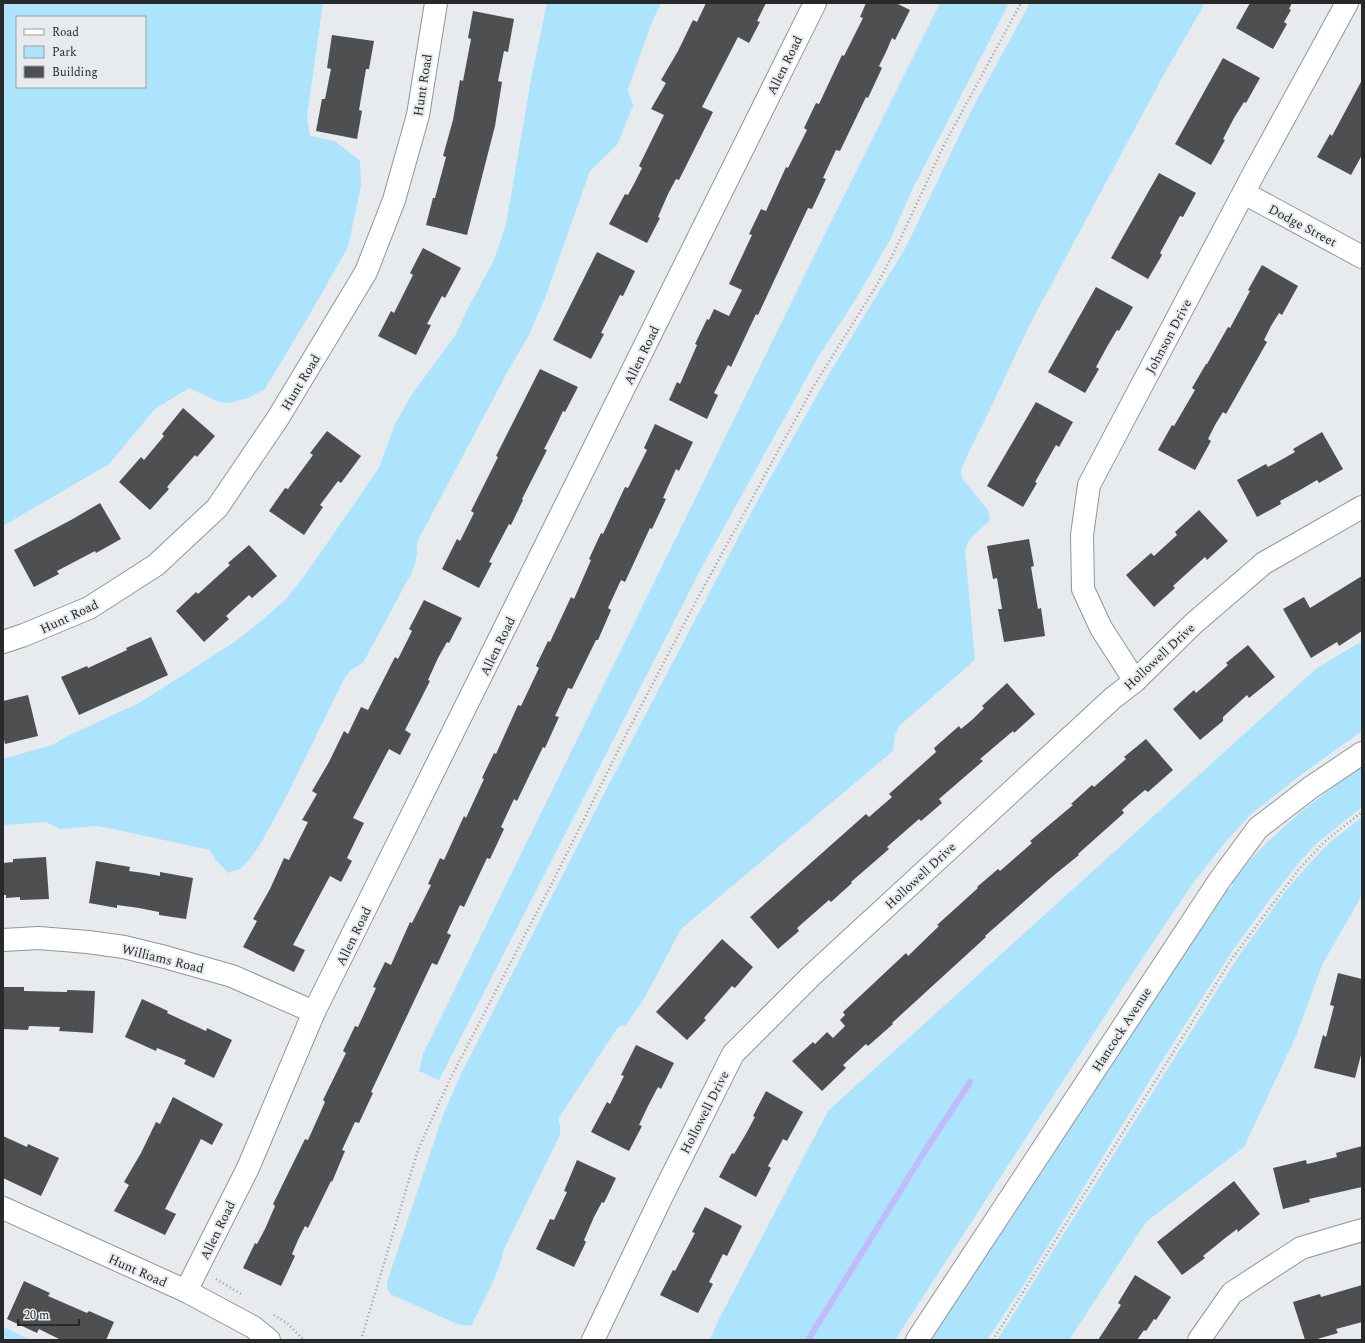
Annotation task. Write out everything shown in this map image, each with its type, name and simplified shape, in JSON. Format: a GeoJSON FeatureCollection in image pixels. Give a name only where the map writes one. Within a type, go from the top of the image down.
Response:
{"type":"FeatureCollection","features":[{"type":"Feature","properties":{"kind":"street","name":"Hunt Road"},"geometry":{"type":"LineString","coordinates":[[3,642],[24,636],[90,608],[156,566],[217,508],[278,418],[366,272],[394,200],[418,115],[436,3]]}},
{"type":"Feature","properties":{"kind":"street","name":"Allen Road"},"geometry":{"type":"LineString","coordinates":[[186,1291],[248,1168],[314,1012],[815,3]]}},
{"type":"Feature","properties":{"kind":"street","name":"Johnson Drive"},"geometry":{"type":"LineString","coordinates":[[1135,681],[1101,628],[1083,589],[1082,535],[1089,485],[1347,3]]}},
{"type":"Feature","properties":{"kind":"street","name":"Dodge Street"},"geometry":{"type":"LineString","coordinates":[[1244,193],[1362,257]]}},
{"type":"Feature","properties":{"kind":"street","name":"Hollowell Drive"},"geometry":{"type":"LineString","coordinates":[[593,1340],[661,1198],[733,1054],[817,971],[1113,698],[1135,681],[1193,624],[1264,563],[1362,507]]}},
{"type":"Feature","properties":{"kind":"street","name":"Hancock Avenue"},"geometry":{"type":"LineString","coordinates":[[917,1340],[1212,893],[1258,828],[1310,788],[1362,753]]}},
{"type":"Feature","properties":{"kind":"street","name":"Williams Road"},"geometry":{"type":"LineString","coordinates":[[3,940],[39,938],[124,947],[232,976],[314,1012]]}},
{"type":"Feature","properties":{"kind":"street","name":"Hunt Road"},"geometry":{"type":"LineString","coordinates":[[3,1208],[186,1291],[253,1327],[269,1340]]}},
{"type":"Feature","properties":{"kind":"street"},"geometry":{"type":"LineString","coordinates":[[1199,1340],[1232,1293],[1301,1248],[1362,1230]]}},
{"type":"Feature","properties":{"kind":"path"},"geometry":{"type":"LineString","coordinates":[[361,1340],[418,1150],[449,1080],[550,887],[629,729],[695,603],[812,389],[878,283],[944,144],[1021,3]]}},
{"type":"Feature","properties":{"kind":"path"},"geometry":{"type":"LineString","coordinates":[[993,1340],[1231,960],[1299,869],[1324,842],[1362,812]]}},
{"type":"Feature","properties":{"kind":"green space"},"geometry":{"type":"Polygon","coordinates":[[[3,3],[323,3],[307,117],[310,136],[335,141],[360,161],[361,186],[348,247],[265,389],[248,398],[230,403],[219,402],[189,388],[155,409],[109,464],[3,526],[3,3]]]}},
{"type":"Feature","properties":{"kind":"green space"},"geometry":{"type":"Polygon","coordinates":[[[547,3],[661,3],[652,22],[628,89],[633,106],[617,145],[590,171],[545,298],[529,335],[508,371],[417,542],[415,565],[412,572],[363,663],[351,670],[344,679],[286,797],[261,843],[250,859],[240,869],[228,873],[215,859],[210,850],[113,829],[96,826],[60,829],[46,822],[3,825],[3,759],[52,745],[139,703],[233,643],[259,623],[286,599],[305,575],[379,468],[395,424],[411,396],[456,334],[468,308],[494,260],[506,224],[532,74],[547,3]]]}},
{"type":"Feature","properties":{"kind":"green space"},"geometry":{"type":"Polygon","coordinates":[[[940,3],[1009,3],[912,190],[891,238],[857,297],[820,354],[703,565],[439,1080],[419,1071],[423,1054],[819,246],[940,3]]]}},
{"type":"Feature","properties":{"kind":"green space"},"geometry":{"type":"Polygon","coordinates":[[[1030,3],[1205,3],[1162,78],[1029,326],[961,470],[962,478],[988,510],[990,520],[970,539],[965,550],[975,660],[900,725],[895,735],[893,751],[681,929],[645,997],[626,1025],[618,1027],[558,1119],[560,1135],[504,1249],[486,1297],[472,1324],[470,1326],[457,1324],[390,1294],[387,1288],[387,1282],[443,1115],[460,1076],[607,788],[760,496],[828,376],[906,247],[971,111],[1030,3]]]}},
{"type":"Feature","properties":{"kind":"green space"},"geometry":{"type":"Polygon","coordinates":[[[1362,641],[1362,731],[1302,774],[1250,815],[1223,845],[1194,882],[1145,954],[895,1340],[710,1340],[718,1321],[828,1111],[1317,668],[1362,641]]]}},
{"type":"Feature","properties":{"kind":"green space"},"geometry":{"type":"Polygon","coordinates":[[[1362,767],[1362,807],[1317,843],[1302,859],[1273,895],[1233,950],[1163,1059],[1025,1283],[987,1340],[931,1340],[1039,1173],[1041,1174],[1044,1171],[1042,1169],[1227,887],[1230,889],[1233,885],[1230,883],[1259,850],[1292,820],[1308,806],[1362,767]]]}},
{"type":"Feature","properties":{"kind":"green space"},"geometry":{"type":"Polygon","coordinates":[[[1362,817],[1362,895],[1323,963],[1296,1036],[1244,1147],[1146,1222],[1069,1340],[997,1340],[1238,957],[1285,892],[1308,865],[1329,843],[1362,817]]]}},
{"type":"Feature","properties":{"kind":"green space"},"geometry":{"type":"Polygon","coordinates":[[[3,1327],[31,1340],[3,1340],[3,1327]]]}},
{"type":"Feature","properties":{"kind":"building"},"geometry":{"type":"Polygon","coordinates":[[[706,3],[766,3],[757,21],[760,22],[749,43],[738,37],[702,107],[713,112],[679,180],[676,179],[668,194],[658,217],[660,218],[647,243],[609,224],[625,194],[628,195],[635,182],[642,168],[639,166],[664,115],[651,109],[666,83],[661,80],[678,51],[693,20],[697,22],[706,3]]]}},
{"type":"Feature","properties":{"kind":"building"},"geometry":{"type":"Polygon","coordinates":[[[866,3],[896,3],[910,10],[895,40],[892,38],[879,66],[882,68],[840,151],[836,150],[823,178],[826,179],[812,209],[808,208],[758,315],[756,314],[731,367],[728,365],[714,393],[718,395],[707,419],[669,400],[677,382],[680,384],[697,345],[695,344],[707,319],[709,320],[714,309],[729,316],[742,290],[729,284],[752,235],[749,234],[761,209],[766,211],[786,167],[788,168],[807,130],[804,128],[816,103],[819,104],[842,55],[844,56],[863,18],[860,17],[866,3]]]}},
{"type":"Feature","properties":{"kind":"building"},"geometry":{"type":"Polygon","coordinates":[[[1250,3],[1292,3],[1289,9],[1291,10],[1284,22],[1287,24],[1273,49],[1236,28],[1250,3]]]}},
{"type":"Feature","properties":{"kind":"building"},"geometry":{"type":"Polygon","coordinates":[[[473,11],[514,19],[508,52],[504,51],[498,81],[502,82],[495,126],[467,235],[426,225],[446,157],[443,156],[453,120],[460,80],[463,81],[471,39],[468,38],[473,11]]]}},
{"type":"Feature","properties":{"kind":"building"},"geometry":{"type":"Polygon","coordinates":[[[332,35],[374,41],[369,69],[366,69],[359,110],[362,111],[357,139],[316,131],[322,99],[325,99],[331,69],[327,68],[332,35]]]}},
{"type":"Feature","properties":{"kind":"building"},"geometry":{"type":"Polygon","coordinates":[[[1223,58],[1260,78],[1246,103],[1244,102],[1234,118],[1223,139],[1225,140],[1211,165],[1175,144],[1223,58]]]}},
{"type":"Feature","properties":{"kind":"building"},"geometry":{"type":"Polygon","coordinates":[[[1362,80],[1362,155],[1351,175],[1317,157],[1330,134],[1332,136],[1362,80]]]}},
{"type":"Feature","properties":{"kind":"building"},"geometry":{"type":"Polygon","coordinates":[[[1159,173],[1196,193],[1183,217],[1180,216],[1160,253],[1162,255],[1148,279],[1111,258],[1159,173]]]}},
{"type":"Feature","properties":{"kind":"building"},"geometry":{"type":"Polygon","coordinates":[[[423,248],[461,268],[445,298],[442,296],[427,324],[431,325],[416,355],[378,336],[391,311],[394,313],[413,275],[410,273],[423,248]]]}},
{"type":"Feature","properties":{"kind":"building"},"geometry":{"type":"Polygon","coordinates":[[[597,252],[635,271],[623,296],[620,295],[601,333],[604,334],[591,359],[553,340],[597,252]]]}},
{"type":"Feature","properties":{"kind":"building"},"geometry":{"type":"Polygon","coordinates":[[[1262,265],[1298,286],[1282,315],[1279,313],[1271,326],[1264,340],[1267,342],[1226,414],[1223,412],[1215,425],[1208,439],[1211,441],[1195,470],[1158,450],[1172,425],[1174,426],[1195,390],[1192,388],[1206,364],[1228,327],[1230,328],[1262,265]]]}},
{"type":"Feature","properties":{"kind":"building"},"geometry":{"type":"Polygon","coordinates":[[[1096,287],[1133,307],[1119,331],[1117,330],[1108,345],[1096,367],[1099,369],[1085,393],[1048,372],[1096,287]]]}},
{"type":"Feature","properties":{"kind":"building"},"geometry":{"type":"Polygon","coordinates":[[[540,369],[578,387],[565,412],[563,411],[544,449],[547,450],[522,499],[523,500],[511,525],[509,524],[489,562],[492,563],[479,588],[442,569],[457,539],[460,541],[474,513],[471,511],[498,457],[496,456],[540,369]]]}},
{"type":"Feature","properties":{"kind":"building"},"geometry":{"type":"Polygon","coordinates":[[[1036,402],[1073,422],[1059,447],[1056,445],[1023,507],[987,486],[1036,402]]]}},
{"type":"Feature","properties":{"kind":"building"},"geometry":{"type":"Polygon","coordinates":[[[183,408],[215,436],[197,457],[195,455],[167,487],[169,489],[150,510],[119,482],[141,457],[144,460],[164,436],[162,434],[183,408]]]}},
{"type":"Feature","properties":{"kind":"building"},"geometry":{"type":"Polygon","coordinates":[[[655,424],[693,442],[679,471],[676,469],[663,498],[666,499],[652,529],[650,528],[625,582],[621,580],[608,608],[611,610],[598,640],[596,640],[572,689],[568,688],[555,716],[559,717],[545,748],[543,747],[517,801],[514,799],[501,827],[504,829],[490,859],[487,858],[464,907],[460,905],[447,933],[451,935],[437,965],[432,963],[371,1092],[373,1093],[359,1123],[355,1122],[342,1150],[345,1151],[332,1182],[331,1181],[308,1228],[305,1226],[298,1240],[292,1254],[295,1256],[281,1286],[243,1268],[255,1243],[257,1244],[265,1229],[275,1206],[273,1204],[305,1139],[308,1140],[325,1102],[323,1100],[346,1053],[343,1051],[355,1026],[358,1027],[376,988],[373,987],[385,962],[391,965],[410,922],[412,923],[431,885],[428,884],[440,858],[444,860],[464,816],[466,818],[494,753],[496,754],[518,705],[521,706],[539,668],[536,666],[548,641],[550,642],[571,597],[574,599],[591,560],[589,559],[601,533],[603,534],[625,487],[628,488],[647,450],[644,448],[655,424]]]}},
{"type":"Feature","properties":{"kind":"building"},"geometry":{"type":"Polygon","coordinates":[[[327,431],[361,456],[341,483],[338,481],[320,505],[323,507],[304,535],[269,511],[285,488],[288,489],[313,455],[310,453],[327,431]]]}},
{"type":"Feature","properties":{"kind":"building"},"geometry":{"type":"Polygon","coordinates":[[[1322,432],[1343,469],[1319,483],[1317,480],[1280,501],[1281,504],[1257,517],[1237,480],[1266,464],[1268,467],[1281,460],[1295,452],[1293,449],[1322,432]]]}},
{"type":"Feature","properties":{"kind":"building"},"geometry":{"type":"Polygon","coordinates":[[[100,503],[121,539],[96,553],[95,551],[57,571],[59,574],[34,587],[14,550],[100,503]]]}},
{"type":"Feature","properties":{"kind":"building"},"geometry":{"type":"Polygon","coordinates":[[[1199,510],[1228,541],[1207,560],[1205,557],[1173,586],[1175,588],[1154,607],[1126,575],[1151,553],[1154,556],[1177,535],[1175,532],[1199,510]]]}},
{"type":"Feature","properties":{"kind":"building"},"geometry":{"type":"Polygon","coordinates":[[[1029,539],[1034,566],[1031,567],[1038,609],[1041,608],[1045,636],[1004,642],[998,609],[1002,609],[997,578],[993,579],[987,546],[1029,539]]]}},
{"type":"Feature","properties":{"kind":"building"},"geometry":{"type":"Polygon","coordinates":[[[249,545],[277,576],[252,598],[249,595],[226,616],[229,619],[204,642],[176,611],[196,592],[198,594],[230,565],[228,563],[249,545]]]}},
{"type":"Feature","properties":{"kind":"building"},"geometry":{"type":"Polygon","coordinates":[[[1362,576],[1362,631],[1339,646],[1337,642],[1311,658],[1283,609],[1304,597],[1310,608],[1362,576]]]}},
{"type":"Feature","properties":{"kind":"building"},"geometry":{"type":"Polygon","coordinates":[[[424,600],[462,618],[449,643],[447,642],[438,658],[428,680],[430,681],[405,730],[411,734],[400,755],[389,749],[353,818],[364,823],[347,858],[352,861],[341,882],[330,876],[293,945],[305,950],[294,972],[243,947],[257,921],[253,919],[270,889],[284,858],[289,860],[308,822],[302,820],[317,794],[312,791],[329,762],[344,731],[348,734],[361,707],[368,710],[395,657],[398,659],[412,631],[409,629],[424,600]]]}},
{"type":"Feature","properties":{"kind":"building"},"geometry":{"type":"Polygon","coordinates":[[[151,637],[168,675],[79,715],[61,677],[87,666],[88,668],[151,637]]]}},
{"type":"Feature","properties":{"kind":"building"},"geometry":{"type":"Polygon","coordinates":[[[1248,645],[1275,677],[1249,698],[1247,695],[1223,717],[1223,721],[1200,740],[1173,709],[1194,690],[1196,693],[1228,665],[1226,663],[1248,645]]]}},
{"type":"Feature","properties":{"kind":"building"},"geometry":{"type":"Polygon","coordinates":[[[1007,683],[1035,714],[1014,733],[1013,731],[980,759],[983,761],[939,799],[942,803],[921,821],[919,819],[887,847],[889,849],[851,882],[852,883],[831,902],[829,900],[797,928],[799,931],[778,949],[750,917],[866,814],[869,817],[892,797],[889,794],[936,752],[934,748],[959,726],[961,729],[973,719],[984,708],[982,706],[1007,683]]]}},
{"type":"Feature","properties":{"kind":"building"},"geometry":{"type":"Polygon","coordinates":[[[28,695],[38,736],[5,744],[3,735],[3,701],[28,695]]]}},
{"type":"Feature","properties":{"kind":"building"},"geometry":{"type":"Polygon","coordinates":[[[1146,739],[1173,770],[1148,792],[1145,790],[1133,800],[1122,810],[1124,813],[1078,854],[1079,855],[985,936],[986,937],[892,1023],[893,1024],[868,1046],[866,1044],[843,1065],[846,1068],[822,1091],[792,1061],[813,1042],[815,1044],[827,1032],[833,1038],[845,1026],[840,1020],[845,1015],[843,1012],[906,953],[908,956],[939,926],[937,925],[978,888],[977,887],[998,869],[1000,871],[1032,843],[1030,841],[1073,805],[1071,804],[1092,785],[1094,787],[1126,759],[1124,757],[1146,739]]]}},
{"type":"Feature","properties":{"kind":"building"},"geometry":{"type":"Polygon","coordinates":[[[46,857],[49,899],[20,900],[20,897],[6,898],[6,895],[3,895],[3,863],[13,862],[13,859],[46,857]]]}},
{"type":"Feature","properties":{"kind":"building"},"geometry":{"type":"Polygon","coordinates":[[[96,861],[130,867],[129,871],[160,876],[160,872],[193,878],[186,919],[159,915],[159,912],[139,908],[117,905],[117,908],[89,903],[96,861]]]}},
{"type":"Feature","properties":{"kind":"building"},"geometry":{"type":"Polygon","coordinates":[[[722,939],[753,967],[735,988],[732,986],[704,1018],[706,1020],[687,1040],[656,1012],[722,939]]]}},
{"type":"Feature","properties":{"kind":"building"},"geometry":{"type":"Polygon","coordinates":[[[1338,973],[1362,979],[1362,1051],[1355,1078],[1314,1068],[1323,1035],[1326,1037],[1334,1006],[1330,1005],[1338,973]]]}},
{"type":"Feature","properties":{"kind":"building"},"geometry":{"type":"Polygon","coordinates":[[[3,987],[24,987],[24,991],[95,991],[93,1033],[59,1031],[60,1027],[29,1026],[28,1030],[3,1029],[3,987]]]}},
{"type":"Feature","properties":{"kind":"building"},"geometry":{"type":"Polygon","coordinates":[[[142,999],[168,1011],[167,1013],[206,1031],[207,1028],[232,1040],[214,1078],[184,1064],[186,1060],[157,1048],[156,1051],[125,1037],[142,999]]]}},
{"type":"Feature","properties":{"kind":"building"},"geometry":{"type":"Polygon","coordinates":[[[636,1045],[674,1063],[661,1089],[658,1087],[648,1106],[639,1125],[642,1126],[629,1151],[591,1132],[607,1102],[610,1104],[624,1076],[621,1075],[636,1045]]]}},
{"type":"Feature","properties":{"kind":"building"},"geometry":{"type":"Polygon","coordinates":[[[766,1091],[803,1112],[787,1141],[783,1139],[768,1166],[771,1168],[756,1197],[719,1177],[732,1153],[734,1154],[747,1132],[755,1117],[753,1116],[766,1091]]]}},
{"type":"Feature","properties":{"kind":"building"},"geometry":{"type":"Polygon","coordinates":[[[173,1097],[223,1124],[212,1145],[201,1139],[165,1209],[176,1214],[165,1235],[114,1211],[129,1185],[124,1182],[141,1153],[156,1122],[160,1124],[173,1097]]]}},
{"type":"Feature","properties":{"kind":"building"},"geometry":{"type":"Polygon","coordinates":[[[3,1136],[27,1147],[28,1144],[59,1158],[41,1196],[3,1178],[3,1136]]]}},
{"type":"Feature","properties":{"kind":"building"},"geometry":{"type":"Polygon","coordinates":[[[1362,1146],[1362,1187],[1309,1199],[1310,1202],[1283,1209],[1273,1168],[1306,1160],[1307,1164],[1337,1157],[1336,1153],[1362,1146]]]}},
{"type":"Feature","properties":{"kind":"building"},"geometry":{"type":"Polygon","coordinates":[[[577,1160],[616,1178],[604,1203],[602,1202],[594,1217],[584,1240],[586,1242],[574,1267],[536,1249],[550,1219],[554,1220],[567,1192],[564,1191],[577,1160]]]}},
{"type":"Feature","properties":{"kind":"building"},"geometry":{"type":"Polygon","coordinates":[[[1234,1181],[1260,1214],[1238,1232],[1237,1229],[1224,1239],[1203,1256],[1205,1258],[1182,1275],[1157,1242],[1234,1181]]]}},
{"type":"Feature","properties":{"kind":"building"},"geometry":{"type":"Polygon","coordinates":[[[705,1207],[742,1226],[727,1256],[723,1254],[709,1282],[713,1284],[698,1313],[660,1295],[673,1270],[675,1271],[695,1233],[692,1232],[705,1207]]]}},
{"type":"Feature","properties":{"kind":"building"},"geometry":{"type":"Polygon","coordinates":[[[1135,1275],[1171,1297],[1156,1320],[1154,1319],[1146,1331],[1144,1330],[1137,1340],[1098,1340],[1121,1305],[1118,1303],[1135,1275]]]}},
{"type":"Feature","properties":{"kind":"building"},"geometry":{"type":"Polygon","coordinates":[[[24,1281],[50,1293],[48,1296],[87,1313],[89,1311],[114,1322],[106,1340],[61,1340],[39,1329],[37,1333],[7,1319],[24,1281]]]}},
{"type":"Feature","properties":{"kind":"building"},"geometry":{"type":"Polygon","coordinates":[[[1362,1285],[1362,1322],[1336,1329],[1338,1333],[1314,1340],[1305,1340],[1293,1302],[1320,1294],[1321,1297],[1362,1285]]]}},
{"type":"Feature","properties":{"kind":"waterway"},"geometry":{"type":"LineString","coordinates":[[808,1340],[923,1154],[970,1082]]}}]}
